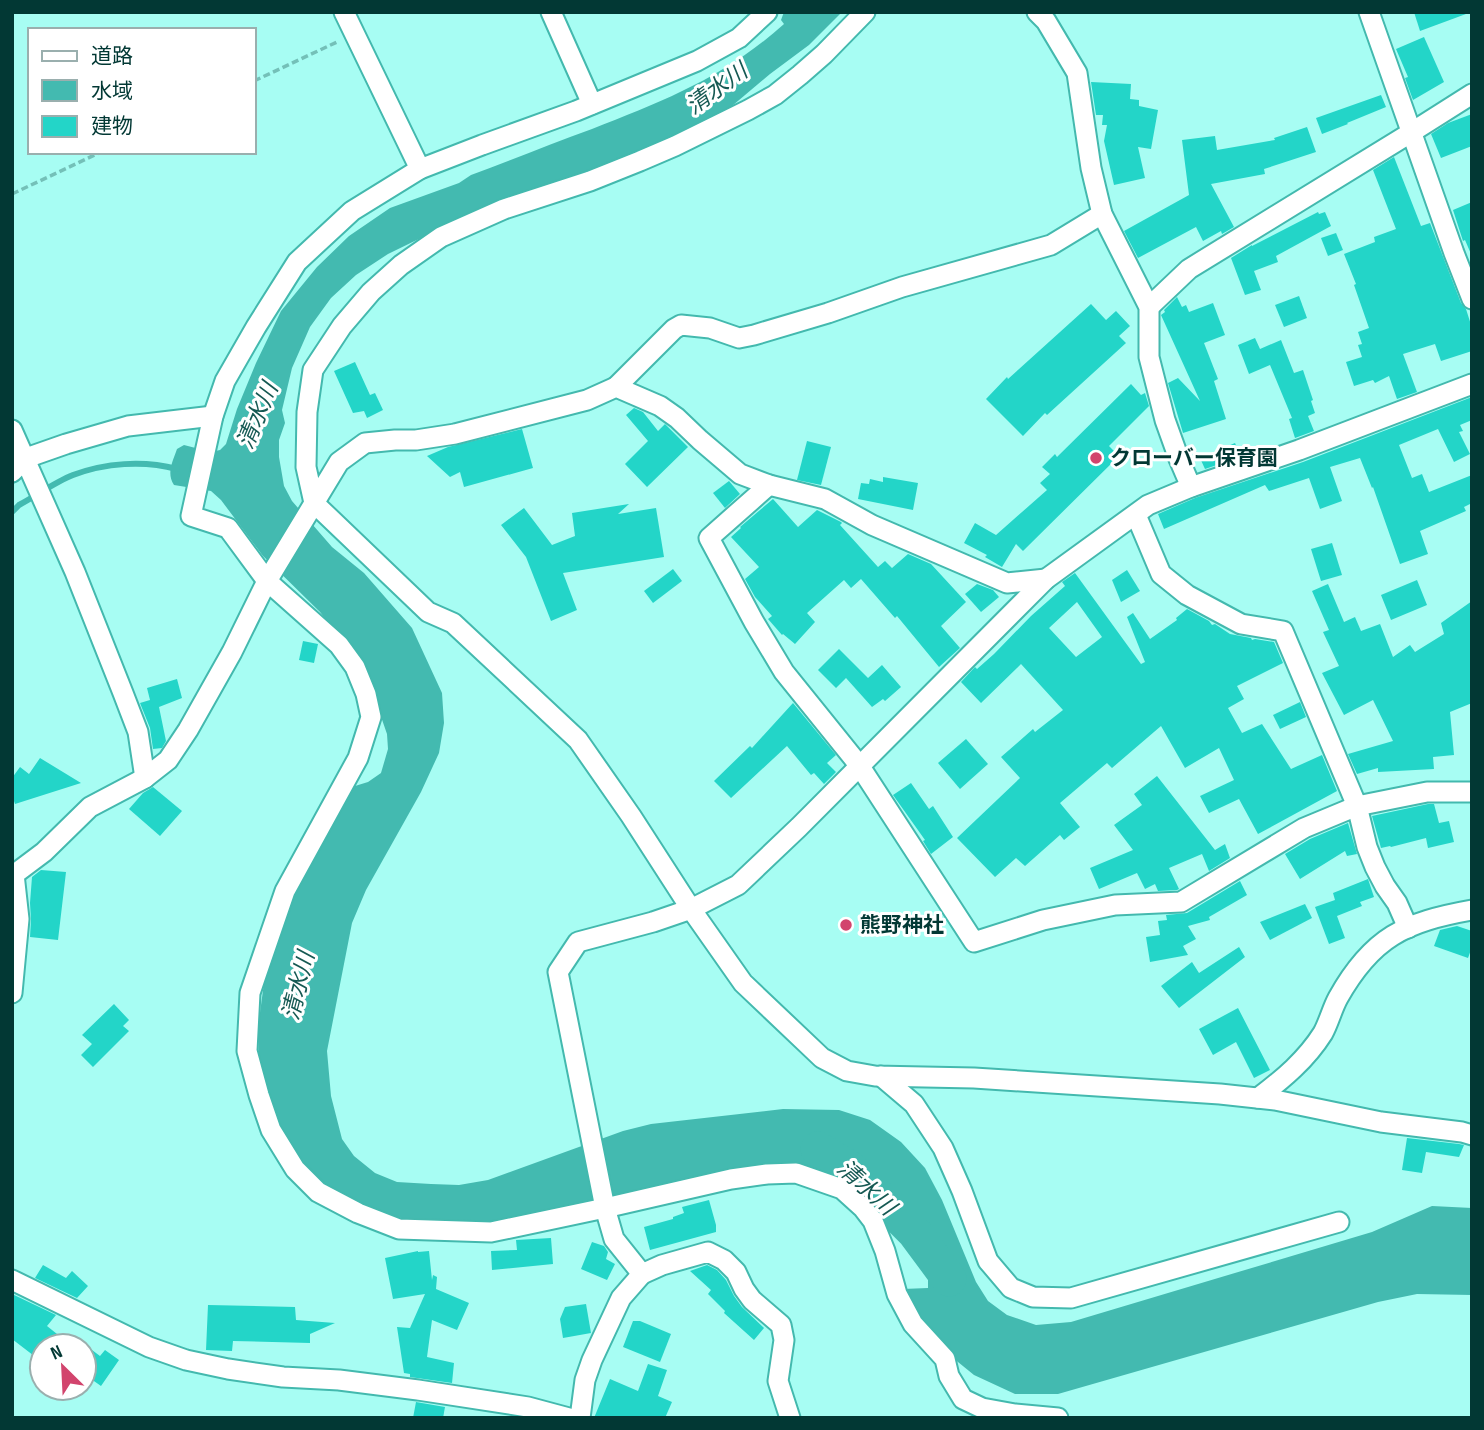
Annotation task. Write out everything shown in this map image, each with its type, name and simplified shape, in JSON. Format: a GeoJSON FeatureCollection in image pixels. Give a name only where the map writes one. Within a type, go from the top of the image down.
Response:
{"type":"FeatureCollection","features":[{"type":"Feature","properties":{"kind":"street"},"geometry":{"type":"LineString","coordinates":[[344,12],[420,169]]}},
{"type":"Feature","properties":{"kind":"street"},"geometry":{"type":"LineString","coordinates":[[551,12],[592,104]]}},
{"type":"Feature","properties":{"kind":"street"},"geometry":{"type":"LineString","coordinates":[[768,12],[739,38],[697,61],[576,111],[420,169],[352,211],[297,262],[225,381],[213,416],[191,516],[228,528],[267,581],[339,645],[355,667],[366,694],[371,717],[358,758],[285,891],[250,993],[247,1051],[258,1096],[271,1130],[295,1169],[318,1192],[358,1213],[400,1229],[491,1231],[731,1179],[767,1174],[796,1173],[842,1189],[873,1221],[897,1294],[913,1324],[945,1359],[948,1376],[962,1399],[982,1408],[1058,1418]]}},
{"type":"Feature","properties":{"kind":"street"},"geometry":{"type":"LineString","coordinates":[[865,12],[800,75],[775,95],[748,110],[640,161],[504,209],[441,237],[401,265],[371,292],[349,318],[313,370],[307,412],[306,467],[314,503],[428,612],[453,623],[578,740],[743,983],[822,1058],[847,1072],[1220,1094],[1275,1100],[1381,1122],[1472,1135]]}},
{"type":"Feature","properties":{"kind":"street"},"geometry":{"type":"LineString","coordinates":[[1037,12],[1077,73],[1091,168],[1102,214],[1149,307],[1149,357],[1166,420],[1191,487]]}},
{"type":"Feature","properties":{"kind":"street"},"geometry":{"type":"LineString","coordinates":[[1369,12],[1472,299]]}},
{"type":"Feature","properties":{"kind":"street"},"geometry":{"type":"LineString","coordinates":[[1149,307],[1189,269],[1472,94]]}},
{"type":"Feature","properties":{"kind":"street"},"geometry":{"type":"LineString","coordinates":[[12,993],[19,919],[13,875],[44,852],[90,807],[145,778],[168,760],[188,730],[232,652],[267,581],[314,503],[340,462],[365,443],[455,434],[587,400],[616,387],[681,325],[710,328],[739,338],[754,335],[902,287],[1051,245],[1102,214]]}},
{"type":"Feature","properties":{"kind":"street"},"geometry":{"type":"LineString","coordinates":[[642,1274],[614,1239],[605,1208],[558,972],[578,942],[691,909],[737,886],[1046,579],[1148,505],[1472,384]]}},
{"type":"Feature","properties":{"kind":"street"},"geometry":{"type":"LineString","coordinates":[[616,387],[660,406],[740,474],[769,485],[825,499],[872,525],[1007,583],[1046,579]]}},
{"type":"Feature","properties":{"kind":"street"},"geometry":{"type":"LineString","coordinates":[[23,467],[66,444],[128,426],[213,416]]}},
{"type":"Feature","properties":{"kind":"street"},"geometry":{"type":"LineString","coordinates":[[12,430],[23,467],[50,514],[138,732],[145,778]]}},
{"type":"Feature","properties":{"kind":"street"},"geometry":{"type":"LineString","coordinates":[[769,485],[709,538],[784,672],[859,765],[974,942],[1043,920],[1115,905],[1181,902],[1304,828],[1357,806],[1427,793],[1472,792]]}},
{"type":"Feature","properties":{"kind":"street"},"geometry":{"type":"LineString","coordinates":[[1136,515],[1161,574],[1188,595],[1241,624],[1283,631],[1357,806],[1375,867],[1408,928]]}},
{"type":"Feature","properties":{"kind":"street"},"geometry":{"type":"LineString","coordinates":[[1258,1098],[1302,1062],[1324,1032],[1337,999],[1363,960],[1388,937],[1447,914],[1472,910]]}},
{"type":"Feature","properties":{"kind":"street"},"geometry":{"type":"LineString","coordinates":[[881,1076],[914,1104],[943,1147],[988,1261],[1011,1288],[1033,1297],[1071,1298],[1339,1222]]}},
{"type":"Feature","properties":{"kind":"street"},"geometry":{"type":"LineString","coordinates":[[580,1418],[585,1380],[621,1298],[642,1274],[662,1265],[708,1252],[736,1272],[752,1300],[781,1325],[784,1340],[778,1381],[790,1418]]}},
{"type":"Feature","properties":{"kind":"street"},"geometry":{"type":"LineString","coordinates":[[12,1280],[149,1347],[186,1360],[283,1377],[351,1381],[418,1390],[528,1407],[569,1418]]}},
{"type":"Feature","properties":{"kind":"path"},"geometry":{"type":"LineString","coordinates":[[256,80],[354,34]]}},
{"type":"Feature","properties":{"kind":"path"},"geometry":{"type":"LineString","coordinates":[[12,194],[97,154]]}},
{"type":"Feature","properties":{"kind":"water"},"geometry":{"type":"Polygon","coordinates":[[[784,12],[842,12],[809,45],[732,106],[623,160],[468,215],[388,254],[356,275],[331,298],[310,327],[292,368],[282,410],[285,423],[279,440],[284,486],[292,501],[332,547],[364,573],[412,628],[442,693],[444,723],[439,753],[421,792],[366,890],[352,923],[327,1051],[331,1096],[342,1139],[354,1156],[375,1173],[397,1182],[459,1185],[488,1180],[623,1131],[651,1124],[783,1109],[839,1110],[870,1120],[901,1142],[925,1168],[942,1200],[976,1282],[988,1301],[1007,1315],[1036,1325],[1071,1322],[1372,1232],[1432,1206],[1472,1208],[1472,1295],[1417,1294],[1378,1302],[1058,1394],[1015,1394],[974,1375],[942,1349],[915,1315],[903,1289],[928,1288],[928,1267],[916,1223],[900,1201],[875,1180],[835,1170],[835,1180],[795,1168],[468,1227],[426,1223],[377,1213],[342,1199],[313,1177],[288,1146],[268,1107],[258,1066],[259,1020],[264,983],[296,892],[355,786],[368,782],[381,773],[388,749],[387,734],[372,680],[320,612],[263,556],[221,500],[211,491],[174,485],[170,472],[177,449],[184,445],[211,452],[220,450],[226,444],[256,363],[281,311],[317,267],[349,236],[390,208],[619,119],[693,86],[762,43],[784,24],[781,20],[784,12]]]}},
{"type":"Feature","properties":{"kind":"building"},"geometry":{"type":"Polygon","coordinates":[[[1414,12],[1466,12],[1466,14],[1420,31],[1414,12]]]}},
{"type":"Feature","properties":{"kind":"building"},"geometry":{"type":"Polygon","coordinates":[[[1424,37],[1444,82],[1413,100],[1405,78],[1408,77],[1396,49],[1424,37]]]}},
{"type":"Feature","properties":{"kind":"building"},"geometry":{"type":"Polygon","coordinates":[[[1091,82],[1131,84],[1130,99],[1139,100],[1139,106],[1158,110],[1151,149],[1138,147],[1145,178],[1114,185],[1104,141],[1107,125],[1102,125],[1103,115],[1096,115],[1091,82]]]}},
{"type":"Feature","properties":{"kind":"building"},"geometry":{"type":"Polygon","coordinates":[[[1381,95],[1386,107],[1322,134],[1316,118],[1381,95]]]}},
{"type":"Feature","properties":{"kind":"building"},"geometry":{"type":"Polygon","coordinates":[[[1472,114],[1472,146],[1441,158],[1431,134],[1448,123],[1472,114]]]}},
{"type":"Feature","properties":{"kind":"building"},"geometry":{"type":"Polygon","coordinates":[[[1307,127],[1316,152],[1264,169],[1265,174],[1211,184],[1234,227],[1203,241],[1196,227],[1138,258],[1124,231],[1189,195],[1182,140],[1215,136],[1217,150],[1275,140],[1274,138],[1307,127]]]}},
{"type":"Feature","properties":{"kind":"building"},"geometry":{"type":"Polygon","coordinates":[[[1394,157],[1421,226],[1430,223],[1472,328],[1472,351],[1441,361],[1435,344],[1403,354],[1417,392],[1397,399],[1389,376],[1375,383],[1373,380],[1354,386],[1346,362],[1362,357],[1358,332],[1369,328],[1344,254],[1375,242],[1374,237],[1396,229],[1373,170],[1394,157]]]}},
{"type":"Feature","properties":{"kind":"building"},"geometry":{"type":"Polygon","coordinates":[[[1472,202],[1471,254],[1465,240],[1463,241],[1453,210],[1472,202]]]}},
{"type":"Feature","properties":{"kind":"building"},"geometry":{"type":"Polygon","coordinates":[[[1318,212],[1325,212],[1331,226],[1276,256],[1278,262],[1254,271],[1261,290],[1245,295],[1231,258],[1318,212]]]}},
{"type":"Feature","properties":{"kind":"building"},"geometry":{"type":"Polygon","coordinates":[[[1336,233],[1343,250],[1328,256],[1321,238],[1336,233]]]}},
{"type":"Feature","properties":{"kind":"building"},"geometry":{"type":"Polygon","coordinates":[[[1299,296],[1307,318],[1284,327],[1275,305],[1299,296]]]}},
{"type":"Feature","properties":{"kind":"building"},"geometry":{"type":"Polygon","coordinates":[[[1177,297],[1182,307],[1186,305],[1189,312],[1213,303],[1225,335],[1204,343],[1218,379],[1214,381],[1226,419],[1183,433],[1168,383],[1178,378],[1200,401],[1161,315],[1177,297]]]}},
{"type":"Feature","properties":{"kind":"building"},"geometry":{"type":"Polygon","coordinates":[[[1091,304],[1106,320],[1116,311],[1130,326],[1119,336],[1126,343],[1047,415],[1045,413],[1023,436],[986,399],[1007,377],[1008,379],[1091,304]]]}},
{"type":"Feature","properties":{"kind":"building"},"geometry":{"type":"Polygon","coordinates":[[[1255,338],[1260,349],[1281,340],[1294,373],[1303,370],[1313,400],[1311,401],[1315,413],[1308,416],[1314,431],[1295,438],[1289,419],[1292,418],[1270,365],[1249,374],[1238,345],[1255,338]]]}},
{"type":"Feature","properties":{"kind":"building"},"geometry":{"type":"Polygon","coordinates":[[[355,362],[370,395],[375,393],[383,410],[367,418],[364,411],[353,413],[334,371],[355,362]]]}},
{"type":"Feature","properties":{"kind":"building"},"geometry":{"type":"Polygon","coordinates":[[[1131,384],[1141,395],[1145,393],[1149,406],[1109,446],[1119,456],[1023,551],[1016,544],[1002,567],[985,557],[987,555],[964,543],[975,523],[996,535],[1047,490],[1040,483],[1050,474],[1042,467],[1055,454],[1057,457],[1131,384]]]}},
{"type":"Feature","properties":{"kind":"building"},"geometry":{"type":"Polygon","coordinates":[[[1472,397],[1472,420],[1460,425],[1463,431],[1459,432],[1470,454],[1454,462],[1438,429],[1399,445],[1412,478],[1422,474],[1429,492],[1472,475],[1472,503],[1464,507],[1466,511],[1420,531],[1428,554],[1400,564],[1360,458],[1330,467],[1342,501],[1320,509],[1309,478],[1269,491],[1265,485],[1164,529],[1158,514],[1195,498],[1303,462],[1472,397]]]}},
{"type":"Feature","properties":{"kind":"building"},"geometry":{"type":"Polygon","coordinates":[[[634,408],[643,412],[658,431],[665,424],[688,447],[647,487],[625,464],[648,441],[626,415],[634,408]]]}},
{"type":"Feature","properties":{"kind":"building"},"geometry":{"type":"Polygon","coordinates":[[[522,429],[533,468],[464,487],[460,472],[450,477],[427,456],[448,447],[522,429]]]}},
{"type":"Feature","properties":{"kind":"building"},"geometry":{"type":"Polygon","coordinates":[[[807,441],[831,447],[821,485],[797,480],[807,441]]]}},
{"type":"Feature","properties":{"kind":"building"},"geometry":{"type":"Polygon","coordinates":[[[1235,443],[1241,457],[1205,469],[1200,458],[1235,443]]]}},
{"type":"Feature","properties":{"kind":"building"},"geometry":{"type":"Polygon","coordinates":[[[883,477],[918,483],[913,510],[858,499],[861,483],[869,484],[870,479],[883,482],[883,477]]]}},
{"type":"Feature","properties":{"kind":"building"},"geometry":{"type":"Polygon","coordinates":[[[729,481],[740,494],[725,508],[713,493],[729,481]]]}},
{"type":"Feature","properties":{"kind":"building"},"geometry":{"type":"Polygon","coordinates":[[[773,499],[798,527],[817,510],[841,522],[840,525],[878,567],[885,561],[892,568],[908,554],[931,564],[966,602],[941,626],[960,648],[939,667],[897,616],[895,618],[861,579],[851,588],[844,580],[807,613],[815,622],[795,644],[782,635],[768,619],[772,616],[755,597],[745,579],[759,567],[731,537],[773,499]]]}},
{"type":"Feature","properties":{"kind":"building"},"geometry":{"type":"Polygon","coordinates":[[[629,504],[618,514],[656,508],[664,557],[563,573],[577,610],[551,621],[526,557],[501,525],[524,508],[552,545],[575,536],[572,513],[629,504]]]}},
{"type":"Feature","properties":{"kind":"building"},"geometry":{"type":"Polygon","coordinates":[[[1332,543],[1342,575],[1321,581],[1311,549],[1332,543]]]}},
{"type":"Feature","properties":{"kind":"building"},"geometry":{"type":"Polygon","coordinates":[[[673,569],[682,581],[653,603],[644,591],[673,569]]]}},
{"type":"Feature","properties":{"kind":"building"},"geometry":{"type":"Polygon","coordinates":[[[1127,570],[1140,591],[1121,602],[1112,580],[1127,570]]]}},
{"type":"Feature","properties":{"kind":"building"},"geometry":{"type":"Polygon","coordinates":[[[1075,573],[1141,664],[1145,662],[1127,617],[1133,613],[1150,639],[1177,620],[1187,609],[1230,634],[1274,642],[1283,663],[1237,686],[1244,699],[1228,708],[1242,733],[1262,724],[1291,769],[1322,755],[1337,791],[1258,834],[1239,799],[1209,813],[1200,796],[1234,780],[1219,748],[1185,768],[1161,726],[1112,768],[1107,763],[1060,803],[1080,827],[1064,840],[1060,835],[1025,866],[1016,858],[995,877],[957,838],[1020,778],[1001,757],[1033,729],[1035,732],[1063,710],[1021,664],[981,703],[961,682],[1065,586],[1062,582],[1075,573]],[[1077,602],[1049,628],[1076,657],[1102,637],[1077,602]]]}},
{"type":"Feature","properties":{"kind":"building"},"geometry":{"type":"Polygon","coordinates":[[[1417,580],[1427,605],[1391,620],[1381,595],[1417,580]]]}},
{"type":"Feature","properties":{"kind":"building"},"geometry":{"type":"Polygon","coordinates":[[[977,584],[993,590],[999,597],[981,612],[965,594],[977,584]]]}},
{"type":"Feature","properties":{"kind":"building"},"geometry":{"type":"Polygon","coordinates":[[[1328,584],[1344,622],[1355,617],[1361,631],[1380,624],[1393,657],[1410,645],[1415,652],[1444,634],[1441,623],[1472,601],[1472,703],[1450,712],[1454,755],[1433,757],[1434,769],[1378,772],[1378,768],[1357,774],[1348,754],[1393,741],[1373,700],[1344,715],[1322,673],[1339,666],[1323,632],[1329,630],[1312,591],[1328,584]]]}},
{"type":"Feature","properties":{"kind":"building"},"geometry":{"type":"Polygon","coordinates":[[[303,641],[318,644],[314,663],[299,660],[303,641]]]}},
{"type":"Feature","properties":{"kind":"building"},"geometry":{"type":"Polygon","coordinates":[[[839,649],[868,678],[882,665],[901,687],[885,701],[883,699],[872,707],[846,678],[836,688],[818,670],[839,649]]]}},
{"type":"Feature","properties":{"kind":"building"},"geometry":{"type":"Polygon","coordinates":[[[177,679],[182,698],[159,707],[166,741],[162,748],[153,749],[150,728],[140,703],[150,700],[147,688],[177,679]]]}},
{"type":"Feature","properties":{"kind":"building"},"geometry":{"type":"Polygon","coordinates":[[[1300,702],[1306,717],[1280,729],[1273,715],[1300,702]]]}},
{"type":"Feature","properties":{"kind":"building"},"geometry":{"type":"Polygon","coordinates":[[[793,703],[836,755],[827,763],[836,772],[824,784],[814,773],[811,775],[787,746],[731,798],[714,781],[750,746],[752,748],[793,703]]]}},
{"type":"Feature","properties":{"kind":"building"},"geometry":{"type":"Polygon","coordinates":[[[966,739],[988,764],[960,789],[938,763],[966,739]]]}},
{"type":"Feature","properties":{"kind":"building"},"geometry":{"type":"Polygon","coordinates":[[[40,758],[81,783],[15,804],[12,778],[20,767],[29,774],[40,758]]]}},
{"type":"Feature","properties":{"kind":"building"},"geometry":{"type":"Polygon","coordinates":[[[1157,776],[1215,850],[1225,844],[1230,858],[1209,871],[1202,854],[1169,868],[1179,889],[1177,890],[1158,891],[1155,884],[1145,889],[1137,873],[1099,889],[1090,868],[1133,850],[1114,825],[1142,805],[1134,794],[1157,776]]]}},
{"type":"Feature","properties":{"kind":"building"},"geometry":{"type":"Polygon","coordinates":[[[911,783],[929,809],[933,806],[953,837],[931,854],[923,841],[925,840],[893,795],[911,783]]]}},
{"type":"Feature","properties":{"kind":"building"},"geometry":{"type":"Polygon","coordinates":[[[153,787],[182,811],[160,836],[129,809],[143,793],[153,787]]]}},
{"type":"Feature","properties":{"kind":"building"},"geometry":{"type":"Polygon","coordinates":[[[1434,804],[1439,823],[1449,821],[1454,842],[1428,848],[1426,838],[1381,848],[1372,816],[1434,804]]]}},
{"type":"Feature","properties":{"kind":"building"},"geometry":{"type":"Polygon","coordinates":[[[1348,823],[1357,854],[1347,856],[1345,851],[1300,879],[1285,854],[1310,839],[1348,823]]]}},
{"type":"Feature","properties":{"kind":"building"},"geometry":{"type":"Polygon","coordinates":[[[41,870],[66,872],[58,940],[30,937],[32,877],[41,870]]]}},
{"type":"Feature","properties":{"kind":"building"},"geometry":{"type":"Polygon","coordinates":[[[1368,879],[1374,897],[1360,902],[1362,906],[1337,916],[1345,938],[1329,944],[1315,907],[1335,900],[1333,893],[1368,879]]]}},
{"type":"Feature","properties":{"kind":"building"},"geometry":{"type":"Polygon","coordinates":[[[1240,881],[1247,895],[1209,917],[1210,920],[1188,926],[1196,939],[1183,946],[1188,955],[1150,962],[1146,937],[1160,935],[1158,921],[1167,920],[1166,915],[1187,913],[1240,881]]]}},
{"type":"Feature","properties":{"kind":"building"},"geometry":{"type":"Polygon","coordinates":[[[1305,904],[1312,918],[1270,940],[1260,922],[1305,904]]]}},
{"type":"Feature","properties":{"kind":"building"},"geometry":{"type":"Polygon","coordinates":[[[1457,926],[1472,931],[1472,947],[1468,958],[1434,946],[1440,930],[1457,926]]]}},
{"type":"Feature","properties":{"kind":"building"},"geometry":{"type":"Polygon","coordinates":[[[1239,947],[1245,957],[1179,1008],[1161,986],[1192,962],[1199,973],[1239,947]]]}},
{"type":"Feature","properties":{"kind":"building"},"geometry":{"type":"Polygon","coordinates":[[[114,1004],[129,1020],[123,1026],[129,1031],[93,1067],[81,1055],[92,1044],[82,1035],[114,1004]]]}},
{"type":"Feature","properties":{"kind":"building"},"geometry":{"type":"Polygon","coordinates":[[[1238,1008],[1270,1070],[1254,1078],[1236,1042],[1213,1055],[1199,1029],[1238,1008]]]}},
{"type":"Feature","properties":{"kind":"building"},"geometry":{"type":"Polygon","coordinates":[[[1407,1138],[1464,1145],[1459,1157],[1426,1152],[1422,1173],[1402,1170],[1407,1138]]]}},
{"type":"Feature","properties":{"kind":"building"},"geometry":{"type":"Polygon","coordinates":[[[709,1200],[716,1232],[650,1250],[644,1227],[673,1219],[684,1213],[682,1207],[709,1200]]]}},
{"type":"Feature","properties":{"kind":"building"},"geometry":{"type":"Polygon","coordinates":[[[551,1238],[553,1264],[492,1270],[491,1251],[517,1250],[516,1240],[551,1238]]]}},
{"type":"Feature","properties":{"kind":"building"},"geometry":{"type":"Polygon","coordinates":[[[592,1242],[604,1246],[608,1252],[606,1259],[615,1264],[607,1280],[581,1269],[592,1242]]]}},
{"type":"Feature","properties":{"kind":"building"},"geometry":{"type":"Polygon","coordinates":[[[429,1251],[432,1280],[433,1275],[437,1277],[436,1289],[469,1303],[457,1330],[432,1320],[427,1357],[454,1363],[452,1383],[410,1377],[410,1374],[404,1373],[397,1327],[410,1328],[425,1294],[393,1299],[385,1258],[429,1251]]]}},
{"type":"Feature","properties":{"kind":"building"},"geometry":{"type":"Polygon","coordinates":[[[43,1265],[66,1278],[72,1271],[88,1286],[77,1298],[35,1278],[43,1265]]]}},
{"type":"Feature","properties":{"kind":"building"},"geometry":{"type":"Polygon","coordinates":[[[707,1265],[717,1270],[742,1307],[764,1328],[754,1340],[724,1313],[708,1294],[711,1290],[690,1271],[707,1265]]]}},
{"type":"Feature","properties":{"kind":"building"},"geometry":{"type":"Polygon","coordinates":[[[12,1294],[56,1315],[47,1326],[54,1332],[28,1332],[28,1351],[12,1339],[12,1294]]]}},
{"type":"Feature","properties":{"kind":"building"},"geometry":{"type":"Polygon","coordinates":[[[586,1304],[591,1333],[563,1338],[560,1319],[565,1307],[586,1304]]]}},
{"type":"Feature","properties":{"kind":"building"},"geometry":{"type":"Polygon","coordinates":[[[208,1305],[295,1307],[296,1320],[335,1323],[310,1334],[310,1343],[233,1341],[232,1351],[206,1350],[208,1305]]]}},
{"type":"Feature","properties":{"kind":"building"},"geometry":{"type":"Polygon","coordinates":[[[633,1321],[640,1321],[671,1334],[660,1362],[623,1347],[633,1321]]]}},
{"type":"Feature","properties":{"kind":"building"},"geometry":{"type":"Polygon","coordinates":[[[105,1350],[119,1360],[101,1386],[98,1384],[98,1354],[100,1356],[105,1350]]]}},
{"type":"Feature","properties":{"kind":"building"},"geometry":{"type":"Polygon","coordinates":[[[648,1364],[667,1370],[658,1396],[672,1402],[665,1418],[594,1418],[610,1379],[638,1391],[648,1364]]]}},
{"type":"Feature","properties":{"kind":"building"},"geometry":{"type":"Polygon","coordinates":[[[416,1402],[445,1407],[443,1418],[413,1418],[416,1402]]]}},
{"type":"Feature","properties":{"kind":"waterway"},"geometry":{"type":"LineString","coordinates":[[12,512],[52,485],[85,471],[111,465],[138,464],[177,469]]}},
{"type":"Feature","properties":{"kind":"waterway","name":"清水川"},"geometry":{"type":"LineString","coordinates":[[818,1149],[851,1169],[915,1233],[949,1279]]}},
{"type":"Feature","properties":{"kind":"place","name":"クローバー保育園"},"geometry":{"type":"Point","coordinates":[1096,458]}},
{"type":"Feature","properties":{"kind":"place","name":"熊野神社"},"geometry":{"type":"Point","coordinates":[846,925]}}]}
